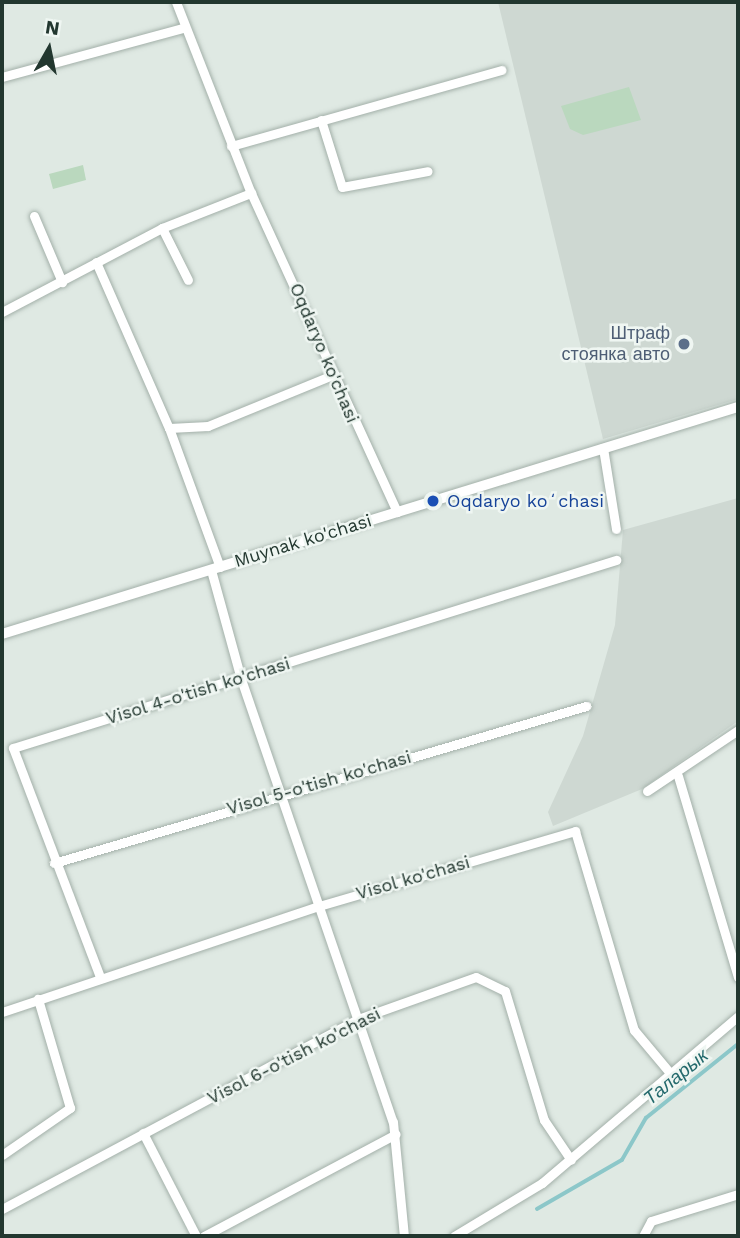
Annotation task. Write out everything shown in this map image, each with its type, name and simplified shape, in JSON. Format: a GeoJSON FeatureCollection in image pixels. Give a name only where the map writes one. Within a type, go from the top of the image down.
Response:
{"type":"FeatureCollection","features":[{"type":"Feature","properties":{"kind":"street","name":"Oqdaryo ko'chasi"},"geometry":{"type":"LineString","coordinates":[[176,2],[182,27],[251,193],[397,512]]}},
{"type":"Feature","properties":{"kind":"street"},"geometry":{"type":"LineString","coordinates":[[2,77],[182,27]]}},
{"type":"Feature","properties":{"kind":"street"},"geometry":{"type":"LineString","coordinates":[[231,146],[502,70]]}},
{"type":"Feature","properties":{"kind":"street"},"geometry":{"type":"LineString","coordinates":[[321,120],[342,187],[428,171]]}},
{"type":"Feature","properties":{"kind":"street"},"geometry":{"type":"LineString","coordinates":[[2,312],[162,228],[251,193]]}},
{"type":"Feature","properties":{"kind":"street"},"geometry":{"type":"LineString","coordinates":[[34,216],[62,282]]}},
{"type":"Feature","properties":{"kind":"street"},"geometry":{"type":"LineString","coordinates":[[162,228],[187,280]]}},
{"type":"Feature","properties":{"kind":"street"},"geometry":{"type":"LineString","coordinates":[[96,262],[169,428],[215,568],[241,679],[396,1134],[404,1236]]}},
{"type":"Feature","properties":{"kind":"street"},"geometry":{"type":"LineString","coordinates":[[169,428],[208,426],[335,374]]}},
{"type":"Feature","properties":{"kind":"street","name":"Muynak ko'chasi"},"geometry":{"type":"LineString","coordinates":[[2,634],[738,407]]}},
{"type":"Feature","properties":{"kind":"street"},"geometry":{"type":"LineString","coordinates":[[603,448],[617,529]]}},
{"type":"Feature","properties":{"kind":"street","name":"Visol 4-o'tish ko'chasi"},"geometry":{"type":"LineString","coordinates":[[100,976],[54,863],[13,748],[616,560]]}},
{"type":"Feature","properties":{"kind":"street","name":"Visol 5-o'tish ko'chasi"},"geometry":{"type":"LineString","coordinates":[[54,863],[279,794],[586,706]]}},
{"type":"Feature","properties":{"kind":"street"},"geometry":{"type":"LineString","coordinates":[[648,790],[678,776],[738,730]]}},
{"type":"Feature","properties":{"kind":"street"},"geometry":{"type":"LineString","coordinates":[[678,776],[738,977]]}},
{"type":"Feature","properties":{"kind":"street","name":"Visol ko'chasi"},"geometry":{"type":"LineString","coordinates":[[2,1012],[100,976],[319,906],[575,831],[634,1030],[670,1073]]}},
{"type":"Feature","properties":{"kind":"street","name":"Visol 6-o'tish ko'chasi"},"geometry":{"type":"LineString","coordinates":[[2,1209],[358,1019],[476,977],[502,988],[544,1119],[571,1160]]}},
{"type":"Feature","properties":{"kind":"street"},"geometry":{"type":"LineString","coordinates":[[2,1155],[70,1108],[38,999]]}},
{"type":"Feature","properties":{"kind":"street"},"geometry":{"type":"LineString","coordinates":[[454,1236],[571,1160],[738,1016]]}},
{"type":"Feature","properties":{"kind":"street"},"geometry":{"type":"LineString","coordinates":[[143,1133],[196,1236]]}},
{"type":"Feature","properties":{"kind":"street"},"geometry":{"type":"LineString","coordinates":[[204,1236],[396,1134]]}},
{"type":"Feature","properties":{"kind":"street"},"geometry":{"type":"LineString","coordinates":[[643,1236],[651,1221],[738,1194]]}},
{"type":"Feature","properties":{"kind":"shaded area"},"geometry":{"type":"Polygon","coordinates":[[[498,2],[738,2],[738,399],[603,439],[498,2]]]}},
{"type":"Feature","properties":{"kind":"shaded area"},"geometry":{"type":"Polygon","coordinates":[[[738,498],[738,721],[642,789],[553,826],[548,812],[583,736],[615,625],[623,530],[738,498]]]}},
{"type":"Feature","properties":{"kind":"green space"},"geometry":{"type":"Polygon","coordinates":[[[629,87],[641,120],[583,135],[570,129],[561,106],[629,87]]]}},
{"type":"Feature","properties":{"kind":"green space"},"geometry":{"type":"Polygon","coordinates":[[[83,165],[86,180],[53,189],[49,174],[83,165]]]}},
{"type":"Feature","properties":{"kind":"waterway","name":"Таларык"},"geometry":{"type":"LineString","coordinates":[[537,1209],[622,1160],[646,1118],[738,1044]]}},
{"type":"Feature","properties":{"kind":"place","name":"Штраф стоянка авто"},"geometry":{"type":"Point","coordinates":[684,344]}},
{"type":"Feature","properties":{"kind":"place","name":"Oqdaryo koʻchasi"},"geometry":{"type":"Point","coordinates":[433,501]}}]}
